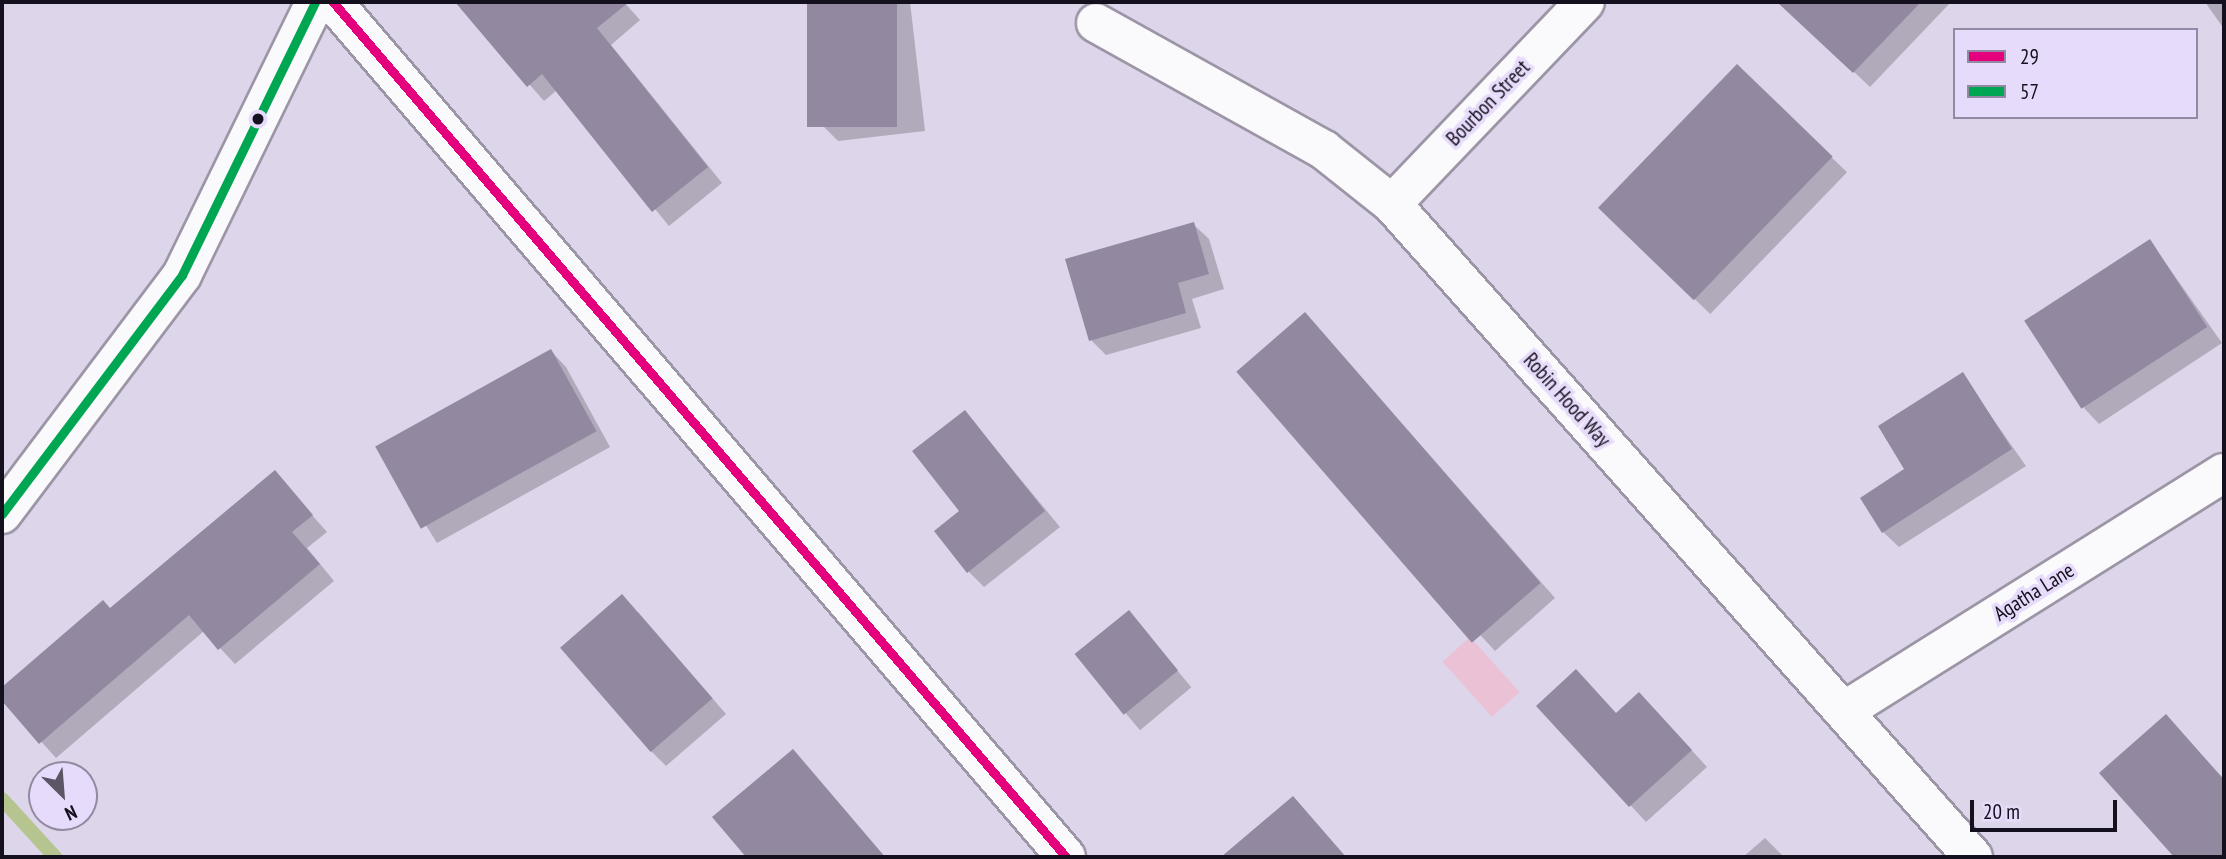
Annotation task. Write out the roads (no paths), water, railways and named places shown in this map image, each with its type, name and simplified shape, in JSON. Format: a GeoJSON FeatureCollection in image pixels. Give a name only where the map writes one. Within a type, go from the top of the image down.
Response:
{"type":"FeatureCollection","features":[{"type":"Feature","properties":{"kind":"street"},"geometry":{"type":"LineString","coordinates":[[2,514],[182,275],[315,2]]}},
{"type":"Feature","properties":{"kind":"street"},"geometry":{"type":"LineString","coordinates":[[333,2],[1066,857]]}},
{"type":"Feature","properties":{"kind":"street","name":"Bourbon Street"},"geometry":{"type":"LineString","coordinates":[[1392,204],[1585,2]]}},
{"type":"Feature","properties":{"kind":"street","name":"Robin Hood Way"},"geometry":{"type":"LineString","coordinates":[[1096,23],[1324,150],[1392,204],[1973,857]]}},
{"type":"Feature","properties":{"kind":"street","name":"Agatha Lane"},"geometry":{"type":"LineString","coordinates":[[1844,711],[2224,473]]}},
{"type":"Feature","properties":{"kind":"waterway"},"geometry":{"type":"LineString","coordinates":[[2,799],[55,857]]}}]}
